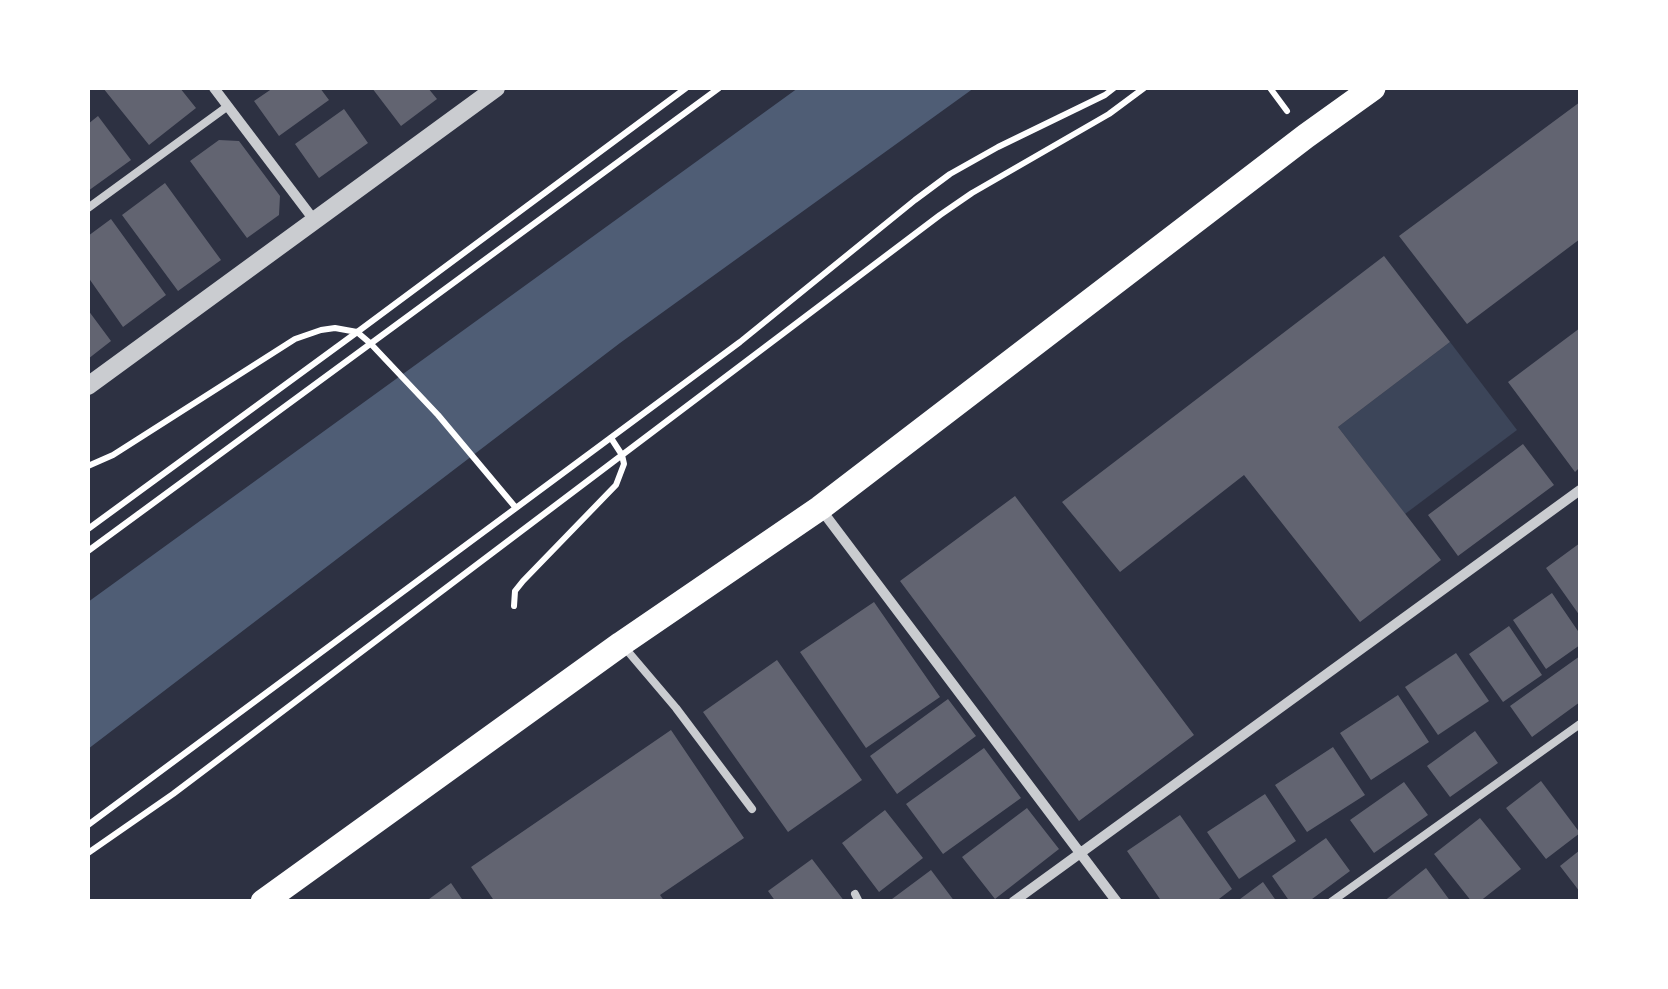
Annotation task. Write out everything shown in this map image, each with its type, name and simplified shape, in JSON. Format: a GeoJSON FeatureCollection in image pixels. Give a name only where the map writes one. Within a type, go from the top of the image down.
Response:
{"type":"FeatureCollection","features":[{"type":"Feature","properties":{"kind":"main road"},"geometry":{"type":"LineString","coordinates":[[263,902],[621,644],[820,508],[1373,88]]}},
{"type":"Feature","properties":{"kind":"street"},"geometry":{"type":"LineString","coordinates":[[214,88],[314,220]]}},
{"type":"Feature","properties":{"kind":"street"},"geometry":{"type":"LineString","coordinates":[[88,386],[496,88]]}},
{"type":"Feature","properties":{"kind":"street"},"geometry":{"type":"LineString","coordinates":[[1013,902],[1580,490]]}},
{"type":"Feature","properties":{"kind":"street"},"geometry":{"type":"LineString","coordinates":[[820,508],[1117,902]]}},
{"type":"Feature","properties":{"kind":"lane"},"geometry":{"type":"LineString","coordinates":[[88,208],[228,106]]}},
{"type":"Feature","properties":{"kind":"lane"},"geometry":{"type":"LineString","coordinates":[[621,644],[676,708],[752,810]]}},
{"type":"Feature","properties":{"kind":"lane"},"geometry":{"type":"LineString","coordinates":[[1331,902],[1580,724]]}},
{"type":"Feature","properties":{"kind":"path"},"geometry":{"type":"LineString","coordinates":[[88,528],[686,88]]}},
{"type":"Feature","properties":{"kind":"path"},"geometry":{"type":"LineString","coordinates":[[88,552],[719,88]]}},
{"type":"Feature","properties":{"kind":"path"},"geometry":{"type":"LineString","coordinates":[[88,825],[740,342],[950,174],[1114,88]]}},
{"type":"Feature","properties":{"kind":"path"},"geometry":{"type":"LineString","coordinates":[[88,853],[173,794],[940,215],[1109,114],[1144,88]]}},
{"type":"Feature","properties":{"kind":"path"},"geometry":{"type":"LineString","coordinates":[[88,466],[113,455],[295,339],[335,328],[357,332],[370,344],[438,415],[516,508]]}},
{"type":"Feature","properties":{"kind":"path"},"geometry":{"type":"LineString","coordinates":[[514,606],[515,592],[523,581],[616,485],[624,464],[611,438]]}},
{"type":"Feature","properties":{"kind":"shaded area"},"geometry":{"type":"Polygon","coordinates":[[[798,88],[974,88],[620,343],[88,749],[88,602],[798,88]]]}},
{"type":"Feature","properties":{"kind":"shaded area"},"geometry":{"type":"Polygon","coordinates":[[[1450,342],[1517,430],[1405,514],[1338,427],[1450,342]]]}},
{"type":"Feature","properties":{"kind":"building"},"geometry":{"type":"Polygon","coordinates":[[[103,88],[180,88],[196,108],[149,145],[103,88]]]}},
{"type":"Feature","properties":{"kind":"building"},"geometry":{"type":"Polygon","coordinates":[[[273,88],[320,88],[329,100],[279,136],[254,101],[273,88]]]}},
{"type":"Feature","properties":{"kind":"building"},"geometry":{"type":"Polygon","coordinates":[[[372,88],[428,88],[437,99],[401,126],[372,88]]]}},
{"type":"Feature","properties":{"kind":"building"},"geometry":{"type":"Polygon","coordinates":[[[1580,102],[1580,239],[1467,324],[1399,236],[1580,102]]]}},
{"type":"Feature","properties":{"kind":"building"},"geometry":{"type":"Polygon","coordinates":[[[344,109],[368,143],[319,178],[295,144],[344,109]]]}},
{"type":"Feature","properties":{"kind":"building"},"geometry":{"type":"Polygon","coordinates":[[[98,116],[131,160],[88,191],[88,124],[98,116]]]}},
{"type":"Feature","properties":{"kind":"building"},"geometry":{"type":"Polygon","coordinates":[[[219,140],[239,141],[280,196],[279,215],[247,238],[190,161],[219,140]]]}},
{"type":"Feature","properties":{"kind":"building"},"geometry":{"type":"Polygon","coordinates":[[[165,183],[221,260],[178,291],[122,215],[165,183]]]}},
{"type":"Feature","properties":{"kind":"building"},"geometry":{"type":"Polygon","coordinates":[[[111,219],[166,295],[123,327],[88,277],[88,236],[111,219]]]}},
{"type":"Feature","properties":{"kind":"building"},"geometry":{"type":"Polygon","coordinates":[[[1384,256],[1450,342],[1338,427],[1441,560],[1360,622],[1244,475],[1120,572],[1062,502],[1384,256]]]}},
{"type":"Feature","properties":{"kind":"building"},"geometry":{"type":"Polygon","coordinates":[[[88,310],[111,341],[88,359],[88,310]]]}},
{"type":"Feature","properties":{"kind":"building"},"geometry":{"type":"Polygon","coordinates":[[[1580,328],[1580,467],[1575,472],[1508,382],[1580,328]]]}},
{"type":"Feature","properties":{"kind":"building"},"geometry":{"type":"Polygon","coordinates":[[[1523,444],[1554,485],[1458,556],[1428,515],[1523,444]]]}},
{"type":"Feature","properties":{"kind":"building"},"geometry":{"type":"Polygon","coordinates":[[[1015,496],[1194,735],[1079,821],[900,581],[1015,496]]]}},
{"type":"Feature","properties":{"kind":"building"},"geometry":{"type":"Polygon","coordinates":[[[1580,543],[1580,616],[1546,568],[1580,543]]]}},
{"type":"Feature","properties":{"kind":"building"},"geometry":{"type":"Polygon","coordinates":[[[1552,593],[1580,634],[1580,645],[1546,669],[1513,620],[1552,593]]]}},
{"type":"Feature","properties":{"kind":"building"},"geometry":{"type":"Polygon","coordinates":[[[874,602],[940,697],[866,748],[800,652],[874,602]]]}},
{"type":"Feature","properties":{"kind":"building"},"geometry":{"type":"Polygon","coordinates":[[[1509,626],[1542,675],[1503,702],[1469,654],[1509,626]]]}},
{"type":"Feature","properties":{"kind":"building"},"geometry":{"type":"Polygon","coordinates":[[[1456,653],[1489,701],[1438,735],[1405,687],[1456,653]]]}},
{"type":"Feature","properties":{"kind":"building"},"geometry":{"type":"Polygon","coordinates":[[[1580,656],[1580,702],[1532,737],[1510,706],[1580,656]]]}},
{"type":"Feature","properties":{"kind":"building"},"geometry":{"type":"Polygon","coordinates":[[[777,660],[862,780],[788,832],[703,712],[777,660]]]}},
{"type":"Feature","properties":{"kind":"building"},"geometry":{"type":"Polygon","coordinates":[[[1398,695],[1429,742],[1371,780],[1340,733],[1398,695]]]}},
{"type":"Feature","properties":{"kind":"building"},"geometry":{"type":"Polygon","coordinates":[[[948,699],[976,736],[897,794],[870,756],[948,699]]]}},
{"type":"Feature","properties":{"kind":"building"},"geometry":{"type":"Polygon","coordinates":[[[671,730],[744,838],[660,895],[665,902],[495,902],[471,867],[671,730]]]}},
{"type":"Feature","properties":{"kind":"building"},"geometry":{"type":"Polygon","coordinates":[[[1475,731],[1498,763],[1450,797],[1427,766],[1475,731]]]}},
{"type":"Feature","properties":{"kind":"building"},"geometry":{"type":"Polygon","coordinates":[[[1333,747],[1365,795],[1307,832],[1275,785],[1333,747]]]}},
{"type":"Feature","properties":{"kind":"building"},"geometry":{"type":"Polygon","coordinates":[[[984,748],[1021,798],[943,854],[906,804],[984,748]]]}},
{"type":"Feature","properties":{"kind":"building"},"geometry":{"type":"Polygon","coordinates":[[[1541,781],[1580,833],[1546,859],[1506,808],[1541,781]]]}},
{"type":"Feature","properties":{"kind":"building"},"geometry":{"type":"Polygon","coordinates":[[[1404,782],[1428,815],[1374,853],[1350,820],[1404,782]]]}},
{"type":"Feature","properties":{"kind":"building"},"geometry":{"type":"Polygon","coordinates":[[[1265,794],[1296,841],[1239,879],[1207,832],[1265,794]]]}},
{"type":"Feature","properties":{"kind":"building"},"geometry":{"type":"Polygon","coordinates":[[[1027,808],[1059,849],[995,899],[962,857],[1027,808]]]}},
{"type":"Feature","properties":{"kind":"building"},"geometry":{"type":"Polygon","coordinates":[[[885,810],[923,858],[879,892],[842,843],[885,810]]]}},
{"type":"Feature","properties":{"kind":"building"},"geometry":{"type":"Polygon","coordinates":[[[1180,815],[1232,889],[1215,902],[1162,902],[1127,851],[1180,815]]]}},
{"type":"Feature","properties":{"kind":"building"},"geometry":{"type":"Polygon","coordinates":[[[1480,818],[1521,869],[1479,902],[1472,902],[1434,854],[1480,818]]]}},
{"type":"Feature","properties":{"kind":"building"},"geometry":{"type":"Polygon","coordinates":[[[1326,838],[1350,871],[1308,902],[1290,902],[1272,876],[1326,838]]]}},
{"type":"Feature","properties":{"kind":"building"},"geometry":{"type":"Polygon","coordinates":[[[1580,850],[1580,892],[1560,866],[1580,850]]]}},
{"type":"Feature","properties":{"kind":"building"},"geometry":{"type":"Polygon","coordinates":[[[812,859],[845,902],[776,902],[768,891],[812,859]]]}},
{"type":"Feature","properties":{"kind":"building"},"geometry":{"type":"Polygon","coordinates":[[[1426,868],[1451,902],[1383,902],[1426,868]]]}},
{"type":"Feature","properties":{"kind":"building"},"geometry":{"type":"Polygon","coordinates":[[[931,870],[955,902],[888,902],[931,870]]]}},
{"type":"Feature","properties":{"kind":"building"},"geometry":{"type":"Polygon","coordinates":[[[1263,882],[1277,902],[1236,902],[1263,882]]]}},
{"type":"Feature","properties":{"kind":"building"},"geometry":{"type":"Polygon","coordinates":[[[451,883],[464,902],[425,902],[451,883]]]}}]}
